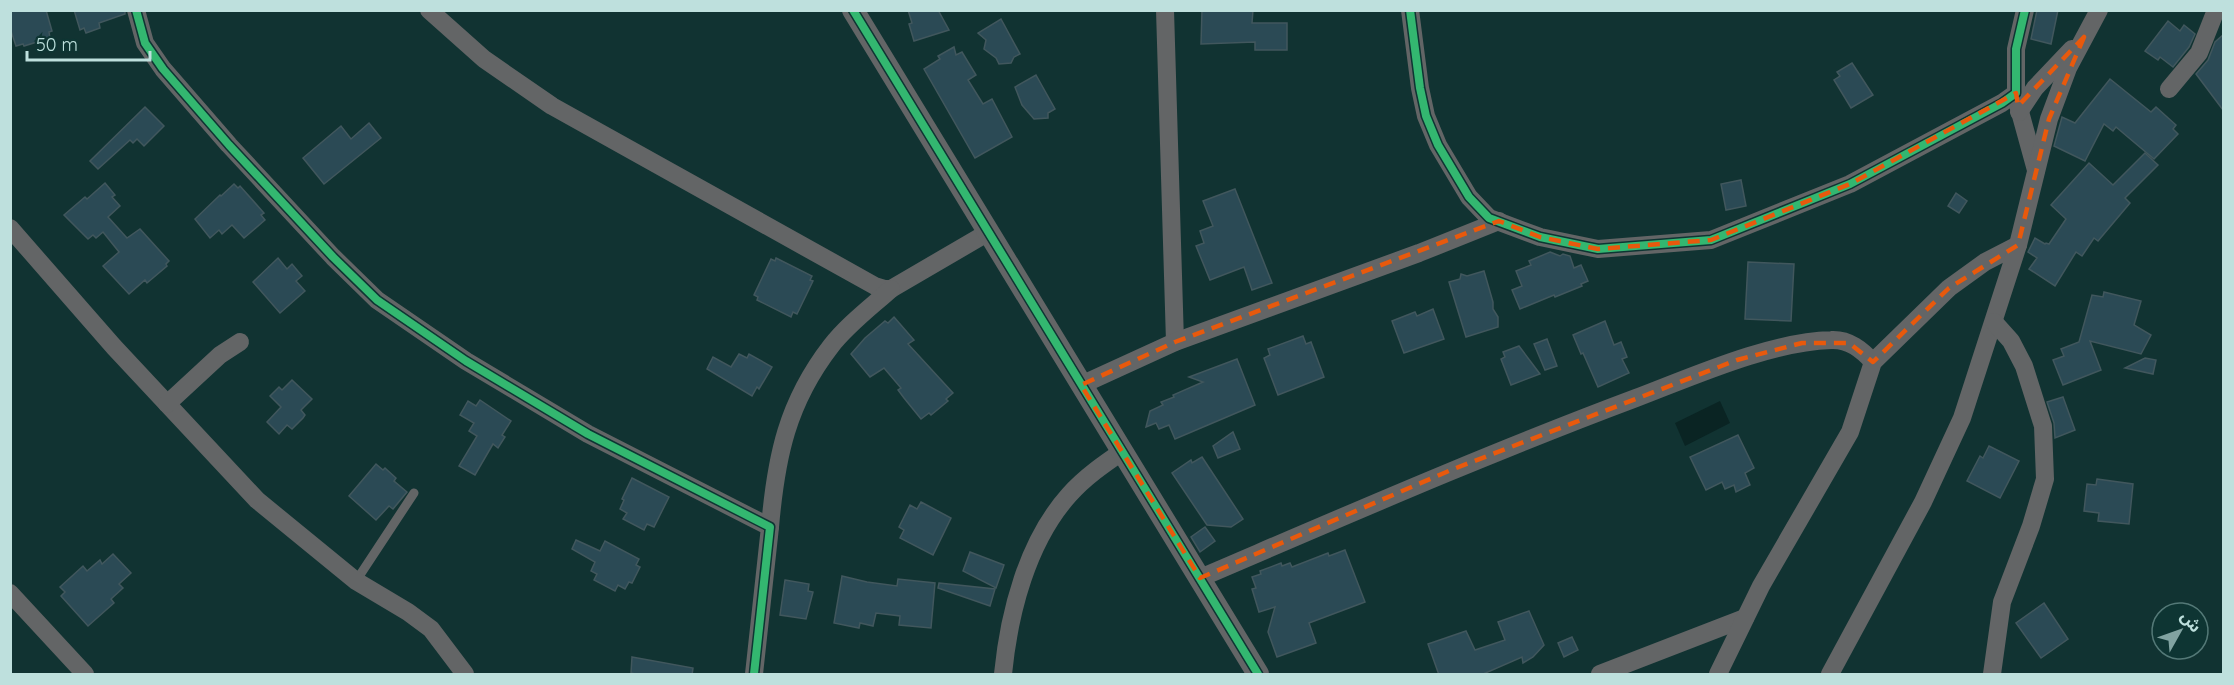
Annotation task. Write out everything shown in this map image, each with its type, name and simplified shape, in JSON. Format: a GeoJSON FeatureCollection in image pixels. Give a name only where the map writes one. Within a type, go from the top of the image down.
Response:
{"type":"FeatureCollection","features":[{"type":"Feature","properties":{"kind":"street"},"geometry":{"type":"LineString","coordinates":[[136,10],[145,43],[163,69],[229,145],[333,257],[377,300],[466,361],[588,434],[770,527]]}},
{"type":"Feature","properties":{"kind":"street"},"geometry":{"type":"LineString","coordinates":[[429,10],[484,59],[552,106],[875,286],[891,289]]}},
{"type":"Feature","properties":{"kind":"street"},"geometry":{"type":"LineString","coordinates":[[1165,10],[1176,342]]}},
{"type":"Feature","properties":{"kind":"street"},"geometry":{"type":"LineString","coordinates":[[1410,10],[1426,116],[1434,135],[1469,197],[1489,218],[1540,237],[1598,249],[1711,240],[1850,184],[1926,145],[2016,93]]}},
{"type":"Feature","properties":{"kind":"street"},"geometry":{"type":"LineString","coordinates":[[2025,10],[2016,50],[2016,93],[2019,112],[2036,171]]}},
{"type":"Feature","properties":{"kind":"street"},"geometry":{"type":"LineString","coordinates":[[1830,675],[1923,502],[1962,417],[2018,245],[2049,119],[2068,68],[2099,10]]}},
{"type":"Feature","properties":{"kind":"street"},"geometry":{"type":"LineString","coordinates":[[2169,89],[2199,54],[2216,10]]}},
{"type":"Feature","properties":{"kind":"street"},"geometry":{"type":"LineString","coordinates":[[855,12],[1257,675]]}},
{"type":"Feature","properties":{"kind":"street"},"geometry":{"type":"LineString","coordinates":[[2019,112],[2035,88],[2084,37]]}},
{"type":"Feature","properties":{"kind":"street"},"geometry":{"type":"LineString","coordinates":[[1081,385],[1176,342],[1499,221]]}},
{"type":"Feature","properties":{"kind":"street"},"geometry":{"type":"LineString","coordinates":[[10,228],[114,347],[257,500],[356,580],[431,629],[465,675]]}},
{"type":"Feature","properties":{"kind":"street"},"geometry":{"type":"LineString","coordinates":[[754,675],[777,465],[788,423],[804,385],[832,345],[891,289],[987,233]]}},
{"type":"Feature","properties":{"kind":"street"},"geometry":{"type":"LineString","coordinates":[[1718,675],[1761,586],[1850,432],[1873,362],[1949,288],[1985,262],[2018,245]]}},
{"type":"Feature","properties":{"kind":"street"},"geometry":{"type":"LineString","coordinates":[[1992,675],[2002,602],[2031,526],[2045,479],[2043,426],[2027,376],[2011,341],[1994,322]]}},
{"type":"Feature","properties":{"kind":"street"},"geometry":{"type":"LineString","coordinates":[[1200,578],[1462,465],[1737,360],[1802,343],[1833,340],[1849,343],[1861,349],[1873,362]]}},
{"type":"Feature","properties":{"kind":"street"},"geometry":{"type":"LineString","coordinates":[[167,404],[213,361],[240,342]]}},
{"type":"Feature","properties":{"kind":"street"},"geometry":{"type":"LineString","coordinates":[[1003,675],[1006,640],[1017,596],[1034,551],[1068,496],[1086,478],[1123,451]]}},
{"type":"Feature","properties":{"kind":"street"},"geometry":{"type":"LineString","coordinates":[[10,593],[85,675]]}},
{"type":"Feature","properties":{"kind":"street"},"geometry":{"type":"LineString","coordinates":[[1599,675],[1745,618]]}},
{"type":"Feature","properties":{"kind":"street"},"geometry":{"type":"LineString","coordinates":[[1994,653],[2001,675]]}},
{"type":"Feature","properties":{"kind":"lane"},"geometry":{"type":"LineString","coordinates":[[356,580],[414,493]]}},
{"type":"Feature","properties":{"kind":"highlighted area"},"geometry":{"type":"Polygon","coordinates":[[[2084,37],[2049,119],[2018,245],[1949,288],[1873,362],[1849,343],[1802,343],[1737,360],[1451,470],[1200,578],[1081,385],[1175,342],[1499,221],[1540,237],[1598,249],[1711,240],[1850,184],[2016,93],[2018,106],[2084,37]]]}},
{"type":"Feature","properties":{"kind":"water"},"geometry":{"type":"Polygon","coordinates":[[[1720,401],[1730,423],[1685,446],[1675,423],[1720,401]]]}},
{"type":"Feature","properties":{"kind":"building"},"geometry":{"type":"Polygon","coordinates":[[[10,10],[46,10],[52,31],[49,32],[50,38],[24,46],[23,44],[16,46],[10,28],[10,10]]]}},
{"type":"Feature","properties":{"kind":"building"},"geometry":{"type":"Polygon","coordinates":[[[74,10],[125,10],[125,14],[99,23],[100,28],[86,33],[84,28],[80,30],[74,10]]]}},
{"type":"Feature","properties":{"kind":"building"},"geometry":{"type":"Polygon","coordinates":[[[908,10],[938,10],[949,30],[914,41],[908,10]]]}},
{"type":"Feature","properties":{"kind":"building"},"geometry":{"type":"Polygon","coordinates":[[[1202,10],[1253,10],[1252,23],[1287,23],[1287,50],[1255,50],[1255,42],[1201,44],[1202,10]]]}},
{"type":"Feature","properties":{"kind":"building"},"geometry":{"type":"Polygon","coordinates":[[[2037,10],[2058,10],[2051,44],[2031,39],[2037,10]]]}},
{"type":"Feature","properties":{"kind":"building"},"geometry":{"type":"Polygon","coordinates":[[[1001,19],[1020,54],[1014,57],[1011,63],[999,64],[996,58],[984,49],[986,40],[978,33],[1001,19]]]}},
{"type":"Feature","properties":{"kind":"building"},"geometry":{"type":"Polygon","coordinates":[[[2168,21],[2180,31],[2184,25],[2195,34],[2189,47],[2173,67],[2160,57],[2158,60],[2145,51],[2168,21]]]}},
{"type":"Feature","properties":{"kind":"building"},"geometry":{"type":"Polygon","coordinates":[[[2223,35],[2223,110],[2196,74],[2208,60],[2215,42],[2223,35]]]}},
{"type":"Feature","properties":{"kind":"building"},"geometry":{"type":"Polygon","coordinates":[[[954,47],[956,55],[962,52],[976,75],[968,80],[983,104],[992,99],[1012,137],[975,158],[924,69],[940,59],[938,56],[954,47]]]}},
{"type":"Feature","properties":{"kind":"building"},"geometry":{"type":"Polygon","coordinates":[[[1852,63],[1873,95],[1851,108],[1834,80],[1840,76],[1837,72],[1852,63]]]}},
{"type":"Feature","properties":{"kind":"building"},"geometry":{"type":"Polygon","coordinates":[[[1036,75],[1055,109],[1048,113],[1048,118],[1034,119],[1022,105],[1015,87],[1036,75]]]}},
{"type":"Feature","properties":{"kind":"building"},"geometry":{"type":"Polygon","coordinates":[[[2110,79],[2151,112],[2156,107],[2176,125],[2173,129],[2178,134],[2154,159],[2116,127],[2113,131],[2104,124],[2085,161],[2054,146],[2062,117],[2075,123],[2110,79]]]}},
{"type":"Feature","properties":{"kind":"building"},"geometry":{"type":"Polygon","coordinates":[[[145,107],[164,126],[144,146],[137,139],[133,143],[130,140],[98,169],[90,161],[145,107]]]}},
{"type":"Feature","properties":{"kind":"building"},"geometry":{"type":"Polygon","coordinates":[[[369,123],[381,138],[324,184],[303,158],[341,126],[351,139],[369,123]]]}},
{"type":"Feature","properties":{"kind":"building"},"geometry":{"type":"Polygon","coordinates":[[[2145,153],[2158,165],[2125,198],[2130,203],[2098,241],[2094,238],[2082,256],[2076,252],[2055,286],[2029,269],[2037,258],[2028,252],[2035,238],[2049,244],[2066,219],[2051,205],[2089,163],[2113,185],[2145,153]]]}},
{"type":"Feature","properties":{"kind":"building"},"geometry":{"type":"Polygon","coordinates":[[[1741,180],[1746,206],[1726,210],[1721,184],[1741,180]]]}},
{"type":"Feature","properties":{"kind":"building"},"geometry":{"type":"Polygon","coordinates":[[[105,183],[115,195],[112,197],[120,206],[108,217],[127,238],[140,229],[169,261],[167,266],[147,283],[145,280],[129,294],[103,266],[119,252],[103,232],[96,238],[93,235],[88,239],[64,215],[105,183]]]}},
{"type":"Feature","properties":{"kind":"building"},"geometry":{"type":"Polygon","coordinates":[[[234,184],[238,188],[240,186],[264,213],[261,215],[265,220],[244,238],[232,225],[222,234],[219,230],[210,238],[195,219],[234,184]]]}},
{"type":"Feature","properties":{"kind":"building"},"geometry":{"type":"Polygon","coordinates":[[[1235,189],[1272,283],[1252,290],[1244,267],[1210,280],[1196,246],[1204,243],[1200,231],[1213,226],[1203,201],[1235,189]]]}},
{"type":"Feature","properties":{"kind":"building"},"geometry":{"type":"Polygon","coordinates":[[[1956,193],[1967,201],[1959,213],[1948,206],[1956,193]]]}},
{"type":"Feature","properties":{"kind":"building"},"geometry":{"type":"Polygon","coordinates":[[[1550,252],[1560,256],[1563,254],[1570,256],[1574,268],[1581,265],[1588,281],[1581,284],[1582,286],[1520,309],[1512,290],[1522,286],[1516,271],[1531,265],[1529,261],[1550,252]]]}},
{"type":"Feature","properties":{"kind":"building"},"geometry":{"type":"Polygon","coordinates":[[[278,258],[287,269],[292,264],[302,276],[296,281],[305,291],[280,313],[253,282],[278,258]]]}},
{"type":"Feature","properties":{"kind":"building"},"geometry":{"type":"Polygon","coordinates":[[[776,258],[812,276],[810,280],[813,281],[797,314],[793,312],[791,317],[757,300],[758,297],[754,295],[771,259],[775,261],[776,258]]]}},
{"type":"Feature","properties":{"kind":"building"},"geometry":{"type":"Polygon","coordinates":[[[1748,262],[1794,264],[1791,321],[1745,319],[1748,262]]]}},
{"type":"Feature","properties":{"kind":"building"},"geometry":{"type":"Polygon","coordinates":[[[1484,271],[1493,309],[1498,317],[1498,327],[1466,337],[1449,282],[1460,279],[1461,274],[1467,276],[1484,271]]]}},
{"type":"Feature","properties":{"kind":"building"},"geometry":{"type":"Polygon","coordinates":[[[2104,292],[2141,301],[2134,325],[2151,335],[2141,354],[2090,341],[2101,370],[2063,385],[2053,360],[2064,356],[2061,349],[2079,342],[2092,295],[2103,297],[2104,292]]]}},
{"type":"Feature","properties":{"kind":"building"},"geometry":{"type":"Polygon","coordinates":[[[1433,309],[1444,339],[1404,353],[1392,321],[1415,312],[1417,316],[1433,309]]]}},
{"type":"Feature","properties":{"kind":"building"},"geometry":{"type":"Polygon","coordinates":[[[894,317],[914,340],[908,344],[953,393],[946,399],[948,401],[931,415],[929,413],[921,419],[898,390],[901,388],[884,368],[870,377],[851,354],[865,338],[885,321],[888,323],[894,317]]]}},
{"type":"Feature","properties":{"kind":"building"},"geometry":{"type":"Polygon","coordinates":[[[1605,321],[1614,345],[1621,342],[1627,357],[1622,359],[1629,373],[1598,387],[1573,335],[1605,321]]]}},
{"type":"Feature","properties":{"kind":"building"},"geometry":{"type":"Polygon","coordinates":[[[1303,336],[1306,344],[1311,342],[1324,377],[1278,395],[1264,358],[1270,355],[1268,349],[1303,336]]]}},
{"type":"Feature","properties":{"kind":"building"},"geometry":{"type":"Polygon","coordinates":[[[1547,339],[1557,366],[1545,370],[1534,344],[1547,339]]]}},
{"type":"Feature","properties":{"kind":"building"},"geometry":{"type":"Polygon","coordinates":[[[1519,346],[1540,374],[1511,385],[1501,359],[1505,357],[1503,352],[1519,346]]]}},
{"type":"Feature","properties":{"kind":"building"},"geometry":{"type":"Polygon","coordinates":[[[739,354],[747,358],[749,354],[772,367],[752,396],[707,369],[713,357],[731,367],[739,354]]]}},
{"type":"Feature","properties":{"kind":"building"},"geometry":{"type":"Polygon","coordinates":[[[2145,358],[2156,360],[2153,374],[2125,368],[2145,358]]]}},
{"type":"Feature","properties":{"kind":"building"},"geometry":{"type":"Polygon","coordinates":[[[1237,359],[1255,405],[1175,439],[1169,425],[1159,429],[1156,423],[1146,427],[1150,411],[1163,405],[1161,402],[1203,382],[1189,377],[1237,359]]]}},
{"type":"Feature","properties":{"kind":"building"},"geometry":{"type":"Polygon","coordinates":[[[292,380],[312,399],[301,410],[305,415],[303,418],[292,429],[287,425],[279,434],[267,422],[281,407],[270,396],[279,387],[282,390],[292,380]]]}},
{"type":"Feature","properties":{"kind":"building"},"geometry":{"type":"Polygon","coordinates":[[[2063,397],[2075,430],[2055,438],[2054,423],[2047,402],[2063,397]]]}},
{"type":"Feature","properties":{"kind":"building"},"geometry":{"type":"Polygon","coordinates":[[[480,400],[511,421],[502,435],[505,437],[498,448],[493,444],[475,475],[459,466],[477,436],[469,431],[474,423],[460,415],[468,401],[476,406],[480,400]]]}},
{"type":"Feature","properties":{"kind":"building"},"geometry":{"type":"Polygon","coordinates":[[[1233,432],[1240,449],[1218,458],[1213,446],[1233,432]]]}},
{"type":"Feature","properties":{"kind":"building"},"geometry":{"type":"Polygon","coordinates":[[[1738,435],[1754,468],[1745,473],[1750,485],[1736,492],[1734,485],[1725,489],[1722,482],[1706,490],[1690,457],[1738,435]]]}},
{"type":"Feature","properties":{"kind":"building"},"geometry":{"type":"Polygon","coordinates":[[[1989,446],[2019,461],[2000,498],[1967,481],[1980,456],[1983,458],[1989,446]]]}},
{"type":"Feature","properties":{"kind":"building"},"geometry":{"type":"Polygon","coordinates":[[[1202,457],[1243,519],[1231,527],[1207,525],[1172,473],[1191,460],[1192,463],[1202,457]]]}},
{"type":"Feature","properties":{"kind":"building"},"geometry":{"type":"Polygon","coordinates":[[[376,464],[383,470],[385,468],[396,478],[394,481],[407,492],[393,509],[389,506],[376,520],[349,496],[376,464]]]}},
{"type":"Feature","properties":{"kind":"building"},"geometry":{"type":"Polygon","coordinates":[[[632,478],[669,497],[654,527],[647,524],[644,530],[623,519],[627,513],[620,509],[624,500],[622,499],[632,478]]]}},
{"type":"Feature","properties":{"kind":"building"},"geometry":{"type":"Polygon","coordinates":[[[2097,479],[2133,484],[2129,524],[2098,521],[2099,513],[2084,511],[2087,484],[2096,485],[2097,479]]]}},
{"type":"Feature","properties":{"kind":"building"},"geometry":{"type":"Polygon","coordinates":[[[921,502],[951,518],[933,555],[900,538],[904,530],[899,527],[910,505],[917,509],[921,502]]]}},
{"type":"Feature","properties":{"kind":"building"},"geometry":{"type":"Polygon","coordinates":[[[1205,527],[1215,541],[1200,552],[1191,537],[1205,527]]]}},
{"type":"Feature","properties":{"kind":"building"},"geometry":{"type":"Polygon","coordinates":[[[576,540],[600,551],[605,541],[639,559],[636,565],[640,567],[632,583],[629,582],[625,589],[618,585],[615,591],[594,580],[597,574],[591,571],[595,562],[572,549],[576,540]]]}},
{"type":"Feature","properties":{"kind":"building"},"geometry":{"type":"Polygon","coordinates":[[[1345,550],[1365,602],[1309,623],[1316,643],[1277,657],[1268,632],[1275,607],[1259,612],[1252,589],[1256,588],[1252,577],[1261,574],[1260,571],[1281,563],[1282,566],[1290,563],[1292,567],[1328,553],[1329,556],[1345,550]]]}},
{"type":"Feature","properties":{"kind":"building"},"geometry":{"type":"Polygon","coordinates":[[[970,552],[1004,565],[996,588],[963,571],[970,552]]]}},
{"type":"Feature","properties":{"kind":"building"},"geometry":{"type":"Polygon","coordinates":[[[113,554],[131,573],[119,584],[123,588],[111,599],[114,603],[88,626],[61,596],[65,592],[60,587],[83,566],[87,571],[100,560],[102,564],[113,554]]]}},
{"type":"Feature","properties":{"kind":"building"},"geometry":{"type":"Polygon","coordinates":[[[842,576],[897,586],[898,579],[935,583],[931,628],[899,625],[900,616],[876,613],[873,626],[860,623],[859,628],[834,623],[842,576]]]}},
{"type":"Feature","properties":{"kind":"building"},"geometry":{"type":"Polygon","coordinates":[[[785,580],[809,584],[808,591],[813,592],[806,619],[780,615],[785,580]]]}},
{"type":"Feature","properties":{"kind":"building"},"geometry":{"type":"Polygon","coordinates":[[[939,583],[995,589],[990,606],[938,588],[939,583]]]}},
{"type":"Feature","properties":{"kind":"building"},"geometry":{"type":"Polygon","coordinates":[[[2044,603],[2068,639],[2041,658],[2016,623],[2044,603]]]}},
{"type":"Feature","properties":{"kind":"building"},"geometry":{"type":"Polygon","coordinates":[[[1529,611],[1544,645],[1533,657],[1523,663],[1522,657],[1481,675],[1439,675],[1428,644],[1466,631],[1475,650],[1505,640],[1498,622],[1529,611]]]}},
{"type":"Feature","properties":{"kind":"building"},"geometry":{"type":"Polygon","coordinates":[[[1572,637],[1578,650],[1564,657],[1558,643],[1572,637]]]}},
{"type":"Feature","properties":{"kind":"building"},"geometry":{"type":"Polygon","coordinates":[[[632,657],[693,668],[692,675],[631,673],[632,657]]]}},
{"type":"Feature","properties":{"kind":"cycle path"},"geometry":{"type":"LineString","coordinates":[[136,10],[145,43],[163,69],[229,145],[333,257],[377,300],[466,361],[588,434],[770,527],[754,674]]}},
{"type":"Feature","properties":{"kind":"cycle path"},"geometry":{"type":"LineString","coordinates":[[853,10],[1258,674]]}},
{"type":"Feature","properties":{"kind":"cycle path"},"geometry":{"type":"LineString","coordinates":[[1410,10],[1426,116],[1438,145],[1469,197],[1489,218],[1540,237],[1598,249],[1711,240],[1850,184],[2002,103],[2016,93],[2016,49],[2025,10]]}}]}
